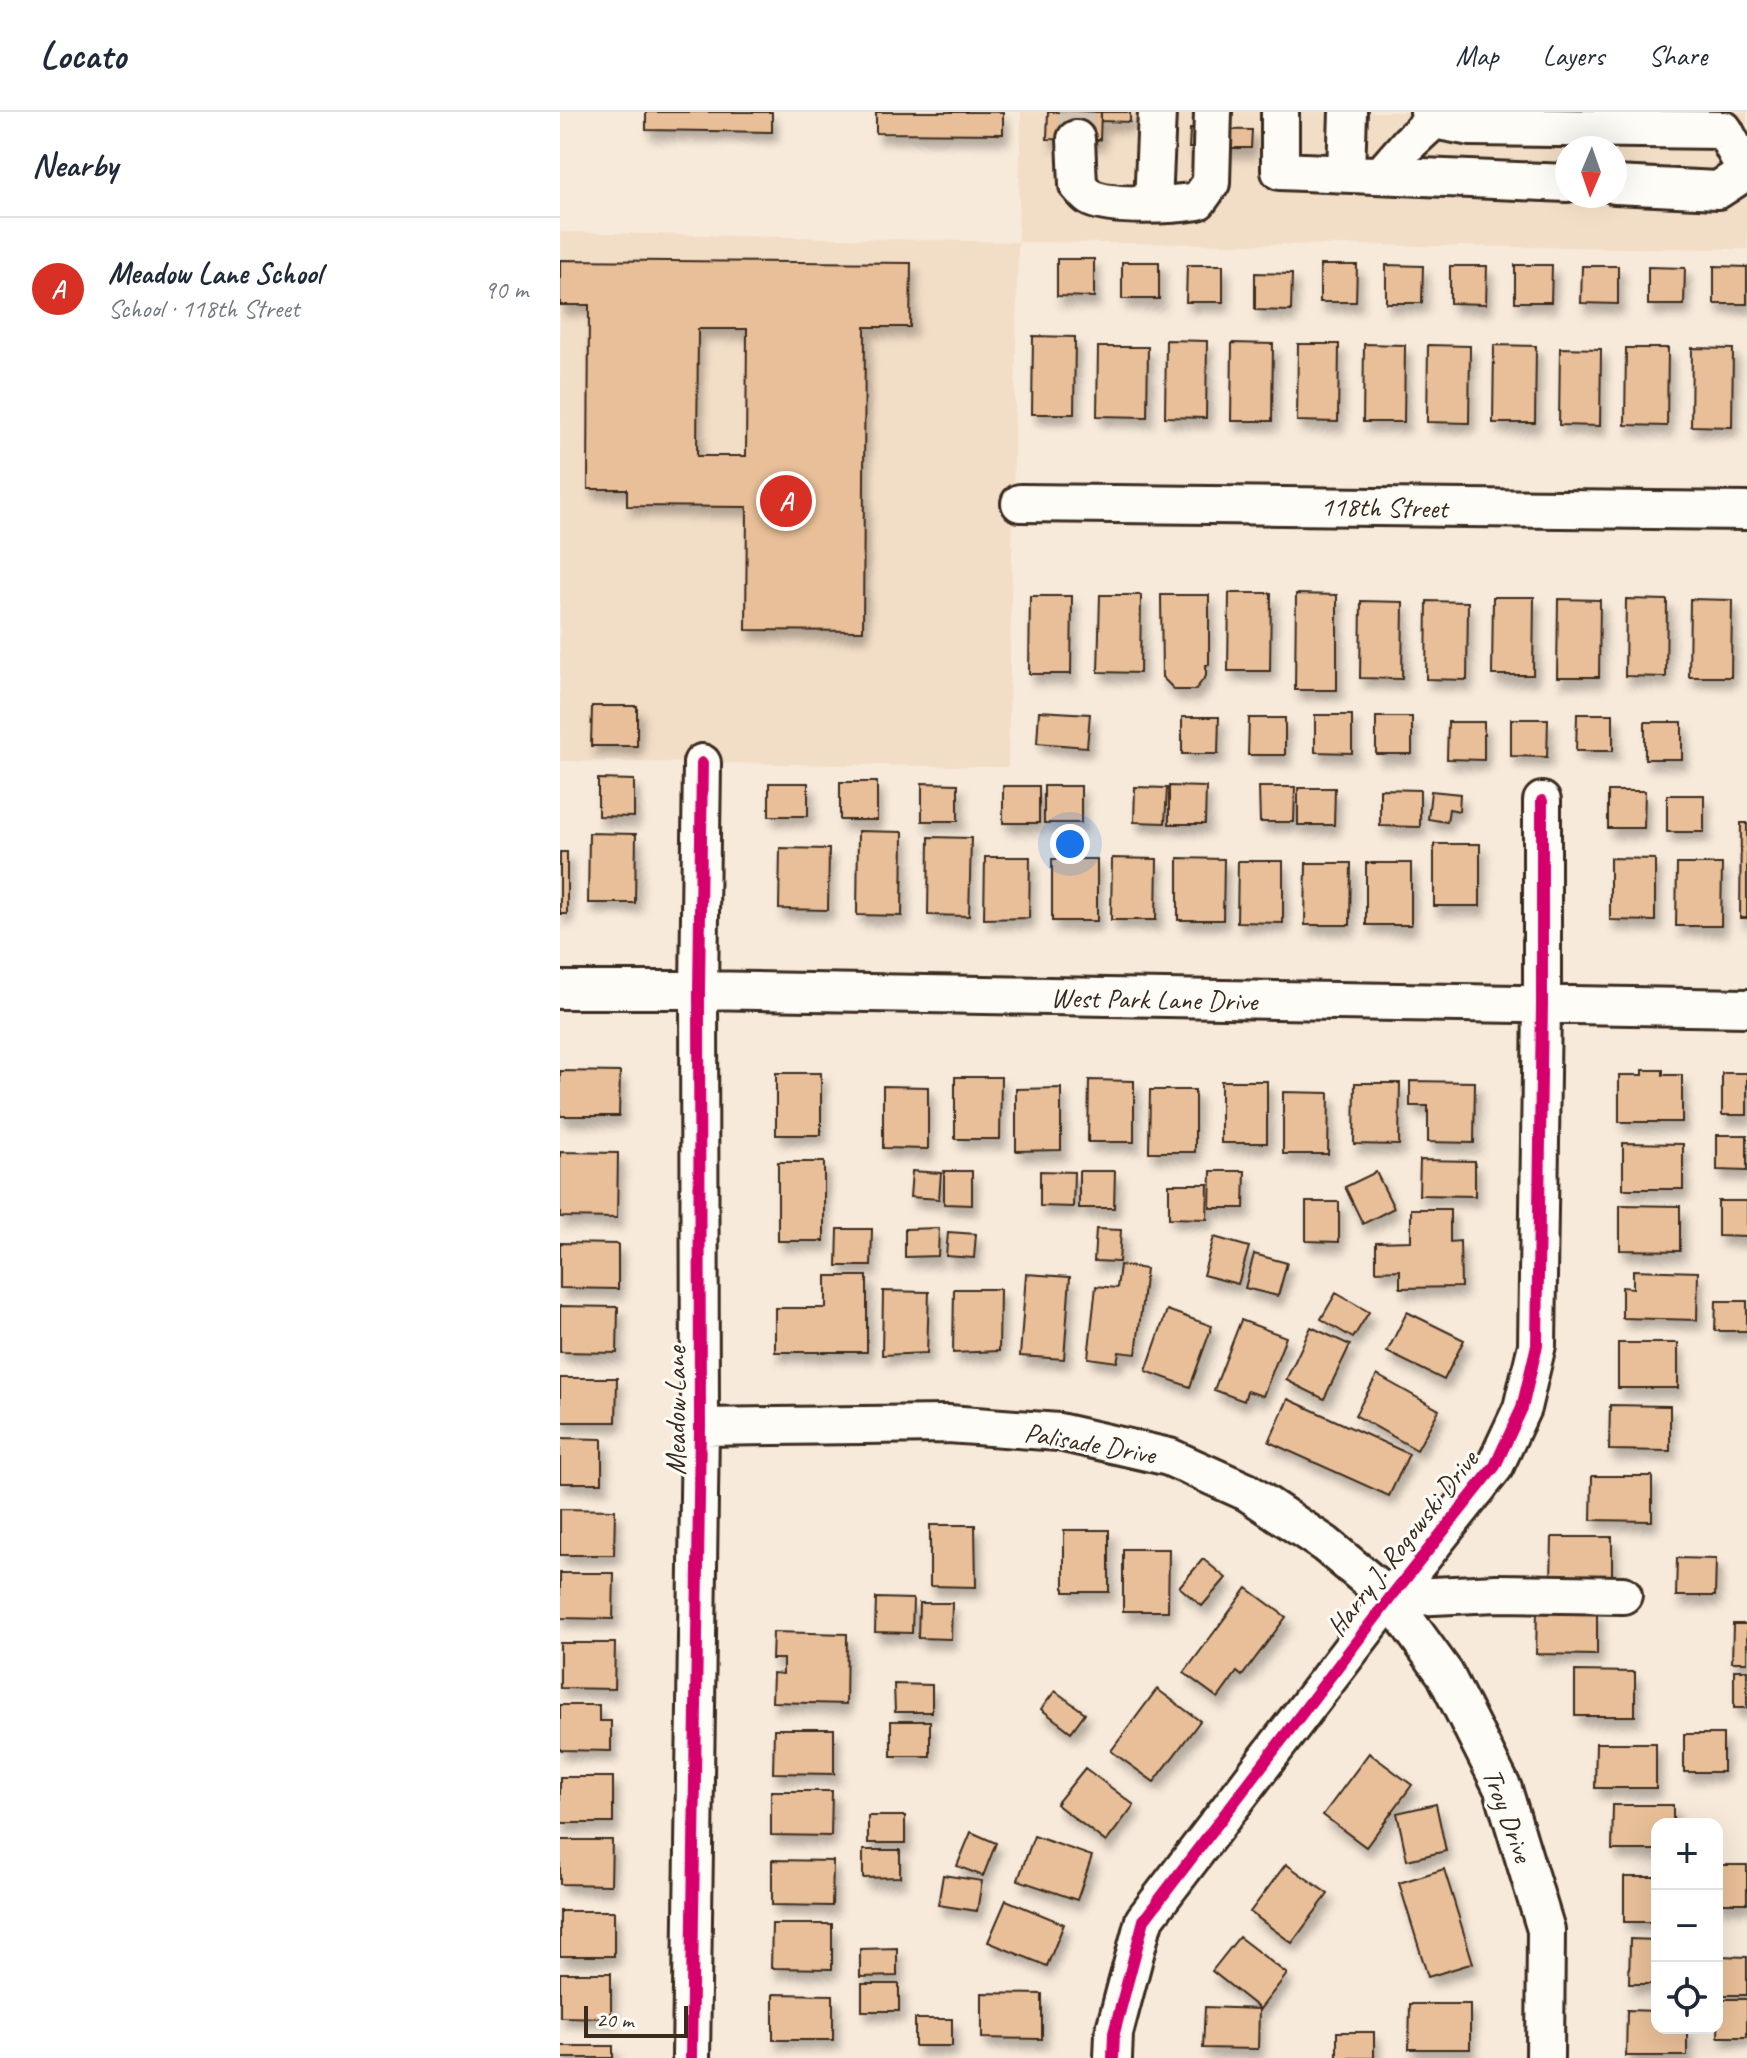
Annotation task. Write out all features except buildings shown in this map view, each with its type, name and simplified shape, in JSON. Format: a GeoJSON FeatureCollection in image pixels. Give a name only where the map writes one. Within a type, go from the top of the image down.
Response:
{"type":"FeatureCollection","features":[{"type":"Feature","properties":{"kind":"street"},"geometry":{"type":"LineString","coordinates":[[1153,204],[1157,112]]}},
{"type":"Feature","properties":{"kind":"street"},"geometry":{"type":"LineString","coordinates":[[1076,139],[1078,185],[1090,198],[1108,202],[1170,205],[1198,201],[1211,183],[1213,112]]}},
{"type":"Feature","properties":{"kind":"street"},"geometry":{"type":"LineString","coordinates":[[1280,112],[1280,171],[1555,182]]}},
{"type":"Feature","properties":{"kind":"street"},"geometry":{"type":"LineString","coordinates":[[1346,172],[1348,112]]}},
{"type":"Feature","properties":{"kind":"street"},"geometry":{"type":"LineString","coordinates":[[1382,174],[1431,116],[1471,127],[1724,130],[1746,171],[1718,190],[1627,186]]}},
{"type":"Feature","properties":{"kind":"street","name":"118th Street"},"geometry":{"type":"LineString","coordinates":[[1020,503],[1747,511]]}},
{"type":"Feature","properties":{"kind":"street","name":"Meadow Lane"},"geometry":{"type":"LineString","coordinates":[[691,2058],[700,1427],[702,763]]}},
{"type":"Feature","properties":{"kind":"street","name":"Harry J. Rogowski Drive"},"geometry":{"type":"LineString","coordinates":[[1113,2058],[1114,2033],[1144,1920],[1495,1466],[1522,1408],[1537,1345],[1542,801]]}},
{"type":"Feature","properties":{"kind":"street","name":"West Park Lane Drive"},"geometry":{"type":"LineString","coordinates":[[560,990],[1747,1008]]}},
{"type":"Feature","properties":{"kind":"street","name":"Palisade Drive"},"geometry":{"type":"LineString","coordinates":[[700,1427],[948,1424],[1059,1432],[1169,1457],[1247,1492],[1325,1544],[1390,1598]]}},
{"type":"Feature","properties":{"kind":"street"},"geometry":{"type":"LineString","coordinates":[[1390,1598],[1497,1593],[1623,1595]]}},
{"type":"Feature","properties":{"kind":"street","name":"Troy Drive"},"geometry":{"type":"LineString","coordinates":[[1390,1598],[1445,1674],[1503,1789],[1546,1930],[1545,2058]]}},
{"type":"Feature","properties":{"kind":"shaded area"},"geometry":{"type":"Polygon","coordinates":[[[1021,112],[1747,112],[1747,249],[1018,242],[1021,112]]]}},
{"type":"Feature","properties":{"kind":"shaded area"},"geometry":{"type":"Polygon","coordinates":[[[560,232],[1018,242],[1008,767],[560,761],[560,232]]]}},
{"type":"Feature","properties":{"kind":"tunnel"},"geometry":{"type":"LineString","coordinates":[[1076,139],[1077,112]]}},
{"type":"Feature","properties":{"kind":"cycle path"},"geometry":{"type":"LineString","coordinates":[[691,2058],[700,1427],[702,763]]}},
{"type":"Feature","properties":{"kind":"cycle path"},"geometry":{"type":"LineString","coordinates":[[1113,2058],[1114,2033],[1144,1920],[1495,1466],[1522,1408],[1537,1345],[1542,801]]}},
{"type":"Feature","properties":{"kind":"place","name":"Meadow Lane School"},"geometry":{"type":"Point","coordinates":[786,501]}}]}
